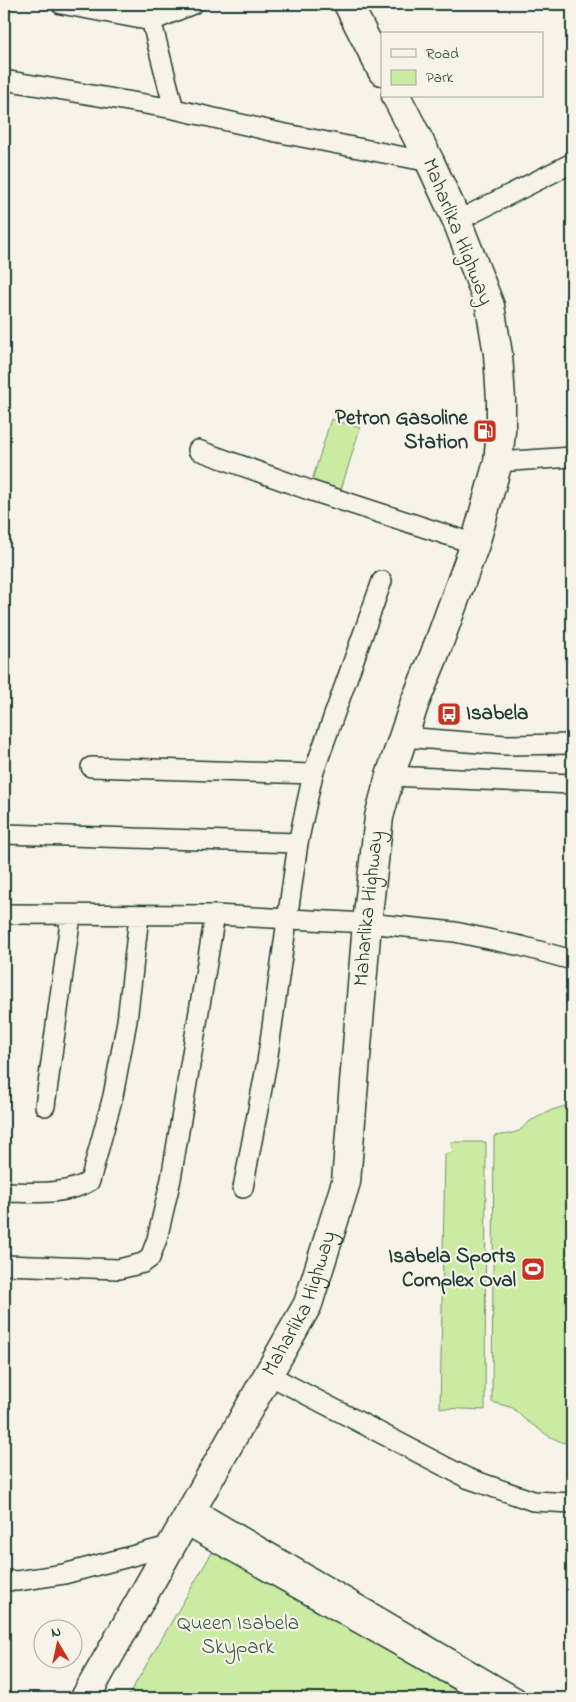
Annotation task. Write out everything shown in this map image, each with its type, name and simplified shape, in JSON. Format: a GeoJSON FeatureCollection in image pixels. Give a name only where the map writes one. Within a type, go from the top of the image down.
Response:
{"type":"FeatureCollection","features":[{"type":"Feature","properties":{"kind":"highway"},"geometry":{"type":"LineString","coordinates":[[348,4],[381,69]]}},
{"type":"Feature","properties":{"kind":"highway","name":"Maharlika Highway"},"geometry":{"type":"LineString","coordinates":[[86,1698],[308,1304],[346,1182],[367,923],[379,817],[390,776],[415,702],[434,656],[474,544],[498,462],[501,400],[498,354],[490,306],[430,162],[397,98]]}},
{"type":"Feature","properties":{"kind":"street"},"geometry":{"type":"LineString","coordinates":[[61,4],[150,12],[193,4]]}},
{"type":"Feature","properties":{"kind":"street"},"geometry":{"type":"LineString","coordinates":[[150,12],[174,109]]}},
{"type":"Feature","properties":{"kind":"street"},"geometry":{"type":"LineString","coordinates":[[4,80],[174,109],[276,132],[430,162]]}},
{"type":"Feature","properties":{"kind":"street"},"geometry":{"type":"LineString","coordinates":[[456,221],[572,164]]}},
{"type":"Feature","properties":{"kind":"street"},"geometry":{"type":"LineString","coordinates":[[198,450],[309,490],[474,544]]}},
{"type":"Feature","properties":{"kind":"street"},"geometry":{"type":"LineString","coordinates":[[498,462],[569,454]]}},
{"type":"Feature","properties":{"kind":"street"},"geometry":{"type":"LineString","coordinates":[[243,1188],[267,1062],[298,843],[314,774],[382,581]]}},
{"type":"Feature","properties":{"kind":"street"},"geometry":{"type":"LineString","coordinates":[[403,737],[506,745],[572,744]]}},
{"type":"Feature","properties":{"kind":"street"},"geometry":{"type":"LineString","coordinates":[[91,767],[314,774]]}},
{"type":"Feature","properties":{"kind":"street"},"geometry":{"type":"LineString","coordinates":[[390,776],[572,784]]}},
{"type":"Feature","properties":{"kind":"street"},"geometry":{"type":"LineString","coordinates":[[4,834],[298,843]]}},
{"type":"Feature","properties":{"kind":"street"},"geometry":{"type":"LineString","coordinates":[[4,914],[215,916],[367,923],[454,932],[520,946],[572,960]]}},
{"type":"Feature","properties":{"kind":"street"},"geometry":{"type":"LineString","coordinates":[[45,1106],[70,915]]}},
{"type":"Feature","properties":{"kind":"street"},"geometry":{"type":"LineString","coordinates":[[4,1192],[68,1190],[90,1181],[113,1096],[127,1021],[139,916]]}},
{"type":"Feature","properties":{"kind":"street"},"geometry":{"type":"LineString","coordinates":[[4,1265],[119,1269],[150,1258],[157,1239],[171,1179],[215,916]]}},
{"type":"Feature","properties":{"kind":"street"},"geometry":{"type":"LineString","coordinates":[[269,1375],[467,1478],[533,1501],[572,1503]]}},
{"type":"Feature","properties":{"kind":"street"},"geometry":{"type":"LineString","coordinates":[[4,1580],[17,1581],[56,1575],[183,1526],[517,1698]]}},
{"type":"Feature","properties":{"kind":"street"},"geometry":{"type":"LineString","coordinates":[[183,1526],[492,1698]]}},
{"type":"Feature","properties":{"kind":"green space"},"geometry":{"type":"Polygon","coordinates":[[[331,419],[360,428],[340,493],[311,484],[331,419]]]}},
{"type":"Feature","properties":{"kind":"green space","name":"Isabela Sports Complex Oval"},"geometry":{"type":"Polygon","coordinates":[[[572,1104],[572,1444],[561,1442],[547,1435],[523,1418],[513,1408],[492,1402],[494,1136],[519,1131],[530,1121],[552,1110],[572,1104]]]}},
{"type":"Feature","properties":{"kind":"green space"},"geometry":{"type":"Polygon","coordinates":[[[451,1142],[486,1142],[485,1410],[440,1408],[445,1154],[453,1152],[451,1142]]]}},
{"type":"Feature","properties":{"kind":"green space","name":"Queen Isabela Skypark"},"geometry":{"type":"Polygon","coordinates":[[[214,1549],[468,1698],[127,1698],[214,1549]]]}},
{"type":"Feature","properties":{"kind":"place","name":"Petron Gasoline Station"},"geometry":{"type":"Point","coordinates":[485,431]}},
{"type":"Feature","properties":{"kind":"place","name":"Isabela"},"geometry":{"type":"Point","coordinates":[449,714]}},
{"type":"Feature","properties":{"kind":"place","name":"Isabela Sports Complex Oval"},"geometry":{"type":"Point","coordinates":[533,1269]}}]}
